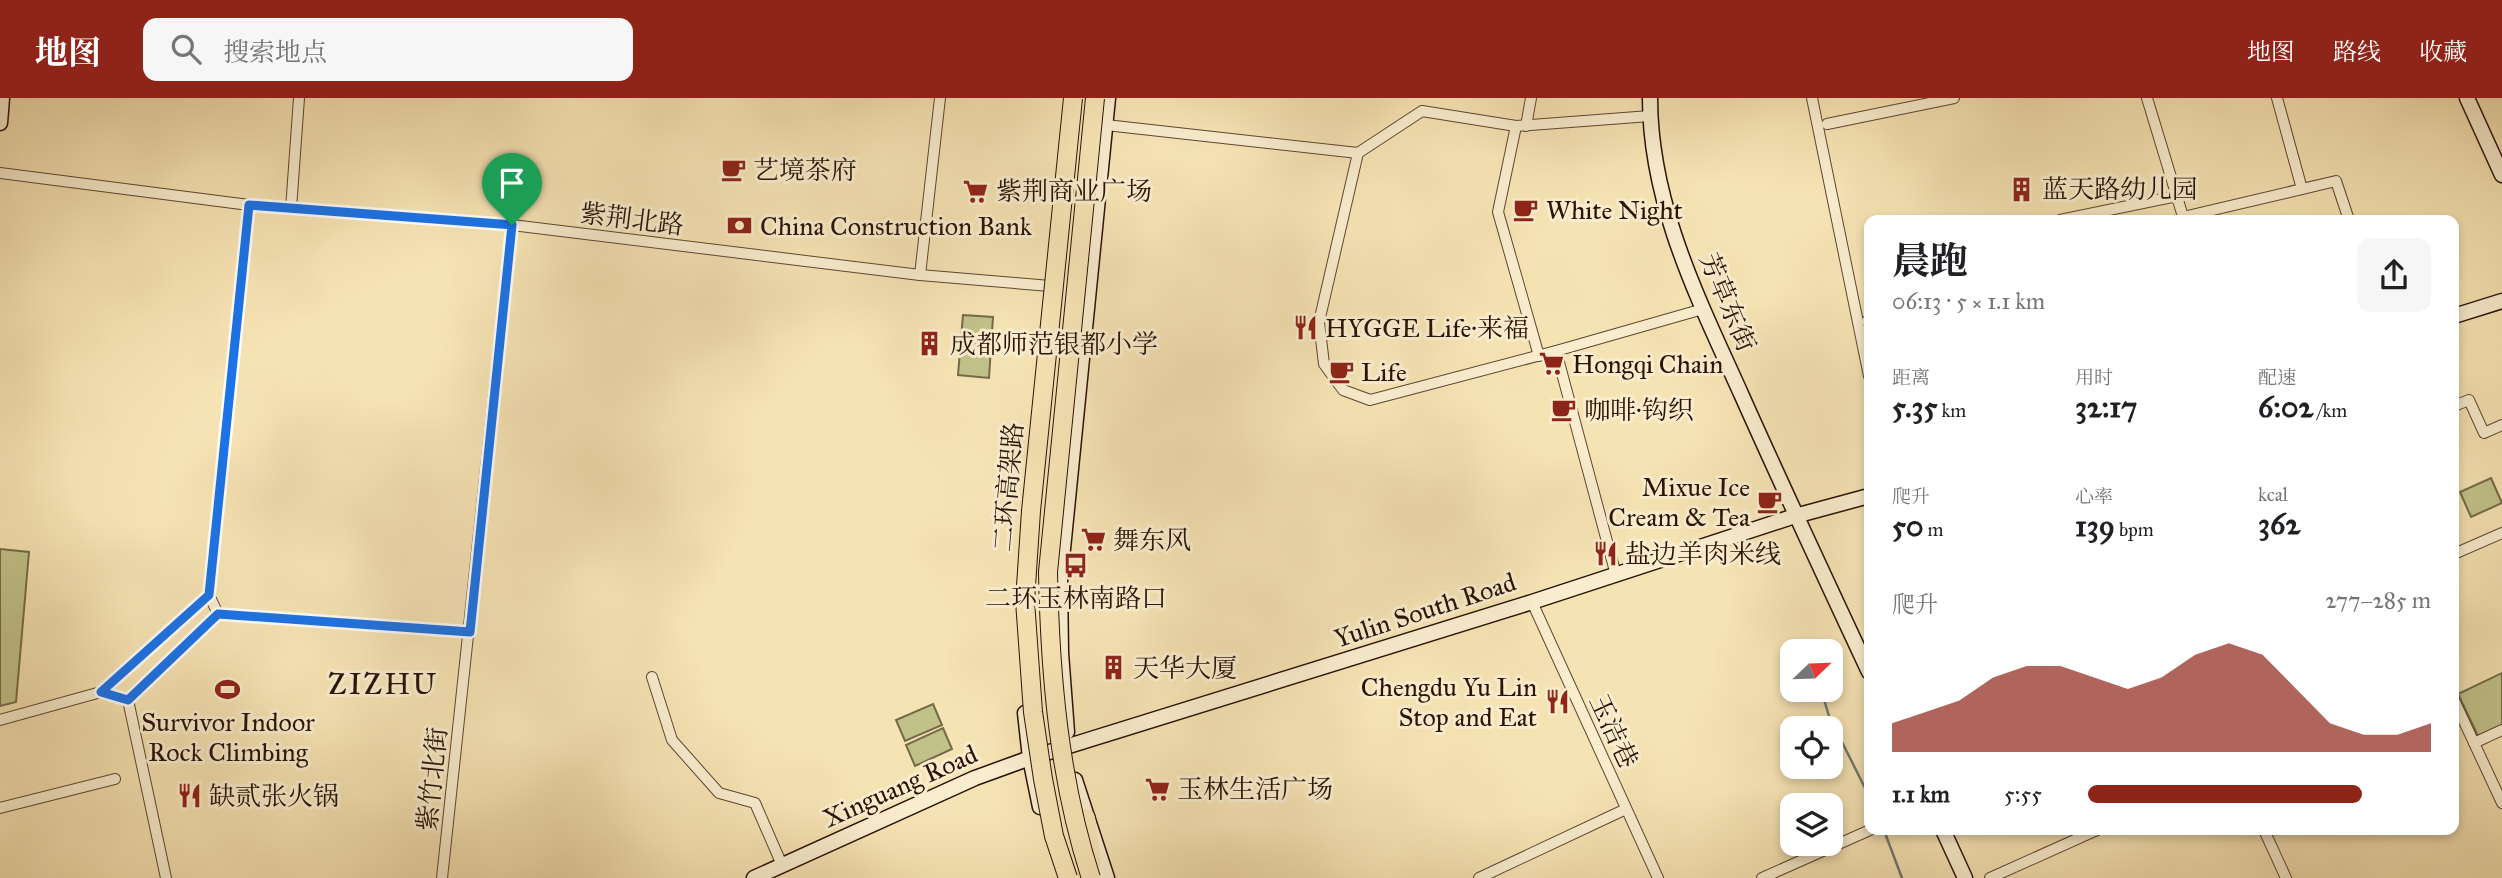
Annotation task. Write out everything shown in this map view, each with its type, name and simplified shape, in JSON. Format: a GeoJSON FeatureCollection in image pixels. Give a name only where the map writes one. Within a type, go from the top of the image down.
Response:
{"type":"FeatureCollection","features":[{"type":"Feature","properties":{"kind":"highway","name":"二环高架路"},"geometry":{"type":"LineString","coordinates":[[1067,878],[1054,835],[1043,779],[1033,712],[1025,601],[1031,510],[1072,98]]}},
{"type":"Feature","properties":{"kind":"highway","name":"二环高架路"},"geometry":{"type":"LineString","coordinates":[[1091,878],[1058,732],[1049,625],[1048,572],[1095,98]]}},
{"type":"Feature","properties":{"kind":"highway"},"geometry":{"type":"LineString","coordinates":[[1035,784],[1067,878]]}},
{"type":"Feature","properties":{"kind":"highway"},"geometry":{"type":"LineString","coordinates":[[1086,818],[1097,878]]}},
{"type":"Feature","properties":{"kind":"main road"},"geometry":{"type":"LineString","coordinates":[[0,122],[2,98]]}},
{"type":"Feature","properties":{"kind":"main road"},"geometry":{"type":"LineString","coordinates":[[1059,878],[1030,758],[1024,694],[1022,568],[1072,98]]}},
{"type":"Feature","properties":{"kind":"main road"},"geometry":{"type":"LineString","coordinates":[[1107,878],[1077,792],[1068,746],[1061,653],[1060,579],[1108,98]]}},
{"type":"Feature","properties":{"kind":"main road","name":"芳草东街"},"geometry":{"type":"LineString","coordinates":[[1650,98],[1657,178],[1682,261],[1795,516],[1864,661]]}},
{"type":"Feature","properties":{"kind":"main road"},"geometry":{"type":"LineString","coordinates":[[2468,98],[2502,175]]}},
{"type":"Feature","properties":{"kind":"main road"},"geometry":{"type":"LineString","coordinates":[[2459,314],[2502,301]]}},
{"type":"Feature","properties":{"kind":"main road","name":"Yulin South Road"},"geometry":{"type":"LineString","coordinates":[[1068,746],[1532,602],[1795,516],[1864,497]]}},
{"type":"Feature","properties":{"kind":"main road","name":"Xinguang Road"},"geometry":{"type":"LineString","coordinates":[[754,878],[975,778],[1068,746]]}},
{"type":"Feature","properties":{"kind":"main road"},"geometry":{"type":"LineString","coordinates":[[1945,835],[1965,878]]}},
{"type":"Feature","properties":{"kind":"street"},"geometry":{"type":"LineString","coordinates":[[291,209],[299,98]]}},
{"type":"Feature","properties":{"kind":"street"},"geometry":{"type":"LineString","coordinates":[[920,275],[940,98]]}},
{"type":"Feature","properties":{"kind":"street"},"geometry":{"type":"LineString","coordinates":[[1531,98],[1499,212],[1539,356]]}},
{"type":"Feature","properties":{"kind":"street"},"geometry":{"type":"LineString","coordinates":[[1812,98],[1864,352]]}},
{"type":"Feature","properties":{"kind":"street"},"geometry":{"type":"LineString","coordinates":[[1827,124],[1954,98]]}},
{"type":"Feature","properties":{"kind":"street"},"geometry":{"type":"LineString","coordinates":[[2147,98],[2182,215]]}},
{"type":"Feature","properties":{"kind":"street"},"geometry":{"type":"LineString","coordinates":[[2277,98],[2302,189]]}},
{"type":"Feature","properties":{"kind":"street"},"geometry":{"type":"LineString","coordinates":[[1106,125],[1358,153],[1422,111],[1521,126],[1650,116]]}},
{"type":"Feature","properties":{"kind":"street"},"geometry":{"type":"LineString","coordinates":[[1358,153],[1320,322],[1324,364],[1343,390],[1370,400],[1539,356],[1703,309]]}},
{"type":"Feature","properties":{"kind":"street","name":"紫荆北路"},"geometry":{"type":"LineString","coordinates":[[0,173],[249,205],[512,225],[920,275],[1050,286]]}},
{"type":"Feature","properties":{"kind":"street"},"geometry":{"type":"LineString","coordinates":[[2199,215],[2336,181],[2347,215]]}},
{"type":"Feature","properties":{"kind":"street"},"geometry":{"type":"LineString","coordinates":[[2085,215],[2176,197]]}},
{"type":"Feature","properties":{"kind":"street"},"geometry":{"type":"LineString","coordinates":[[218,614],[209,595],[249,205]]}},
{"type":"Feature","properties":{"kind":"street","name":"紫竹北街"},"geometry":{"type":"LineString","coordinates":[[442,878],[512,225]]}},
{"type":"Feature","properties":{"kind":"street"},"geometry":{"type":"LineString","coordinates":[[1556,351],[1616,575]]}},
{"type":"Feature","properties":{"kind":"street"},"geometry":{"type":"LineString","coordinates":[[2459,404],[2469,400],[2484,433],[2502,425]]}},
{"type":"Feature","properties":{"kind":"street"},"geometry":{"type":"LineString","coordinates":[[2459,552],[2502,533]]}},
{"type":"Feature","properties":{"kind":"street"},"geometry":{"type":"LineString","coordinates":[[0,720],[101,692],[209,595]]}},
{"type":"Feature","properties":{"kind":"street","name":"玉洁巷"},"geometry":{"type":"LineString","coordinates":[[1532,602],[1658,878]]}},
{"type":"Feature","properties":{"kind":"street"},"geometry":{"type":"LineString","coordinates":[[128,700],[218,614],[470,632]]}},
{"type":"Feature","properties":{"kind":"street"},"geometry":{"type":"LineString","coordinates":[[652,677],[672,740],[719,793],[755,803],[782,865]]}},
{"type":"Feature","properties":{"kind":"street"},"geometry":{"type":"LineString","coordinates":[[101,692],[128,700]]}},
{"type":"Feature","properties":{"kind":"street"},"geometry":{"type":"LineString","coordinates":[[128,700],[166,878]]}},
{"type":"Feature","properties":{"kind":"street"},"geometry":{"type":"LineString","coordinates":[[2459,711],[2502,803]]}},
{"type":"Feature","properties":{"kind":"street"},"geometry":{"type":"LineString","coordinates":[[2474,743],[2502,730]]}},
{"type":"Feature","properties":{"kind":"street"},"geometry":{"type":"LineString","coordinates":[[0,808],[115,779]]}},
{"type":"Feature","properties":{"kind":"street"},"geometry":{"type":"LineString","coordinates":[[1479,878],[1626,809]]}},
{"type":"Feature","properties":{"kind":"street"},"geometry":{"type":"LineString","coordinates":[[1762,878],[1864,833]]}},
{"type":"Feature","properties":{"kind":"street"},"geometry":{"type":"LineString","coordinates":[[1990,878],[2084,835]]}},
{"type":"Feature","properties":{"kind":"street"},"geometry":{"type":"LineString","coordinates":[[2266,835],[2286,878]]}},
{"type":"Feature","properties":{"kind":"green space"},"geometry":{"type":"Polygon","coordinates":[[[963,315],[993,317],[989,378],[958,375],[963,315]]]}},
{"type":"Feature","properties":{"kind":"green space"},"geometry":{"type":"Polygon","coordinates":[[[2491,478],[2502,503],[2471,517],[2460,492],[2491,478]]]}},
{"type":"Feature","properties":{"kind":"green space"},"geometry":{"type":"Polygon","coordinates":[[[0,549],[29,552],[16,702],[0,706],[0,549]]]}},
{"type":"Feature","properties":{"kind":"green space"},"geometry":{"type":"Polygon","coordinates":[[[2502,673],[2502,727],[2479,738],[2459,694],[2502,673]]]}},
{"type":"Feature","properties":{"kind":"green space"},"geometry":{"type":"Polygon","coordinates":[[[933,704],[942,725],[905,741],[896,720],[933,704]]]}},
{"type":"Feature","properties":{"kind":"green space"},"geometry":{"type":"Polygon","coordinates":[[[943,728],[952,749],[915,766],[906,745],[943,728]]]}},
{"type":"Feature","properties":{"kind":"waterway"},"geometry":{"type":"LineString","coordinates":[[1825,702],[1864,786]]}},
{"type":"Feature","properties":{"kind":"waterway"},"geometry":{"type":"LineString","coordinates":[[1886,835],[1902,878]]}},
{"type":"Feature","properties":{"kind":"place","name":"艺境茶府"},"geometry":{"type":"Point","coordinates":[733,170]}},
{"type":"Feature","properties":{"kind":"place","name":"蓝天路幼儿园"},"geometry":{"type":"Point","coordinates":[2022,189]}},
{"type":"Feature","properties":{"kind":"place","name":"紫荆商业广场"},"geometry":{"type":"Point","coordinates":[976,191]}},
{"type":"Feature","properties":{"kind":"place","name":"White Night"},"geometry":{"type":"Point","coordinates":[1526,210]}},
{"type":"Feature","properties":{"kind":"place","name":"China Construction Bank"},"geometry":{"type":"Point","coordinates":[740,226]}},
{"type":"Feature","properties":{"kind":"place","name":"HYGGE Life·来福"},"geometry":{"type":"Point","coordinates":[1305,328]}},
{"type":"Feature","properties":{"kind":"place","name":"成都师范银都小学"},"geometry":{"type":"Point","coordinates":[930,344]}},
{"type":"Feature","properties":{"kind":"place","name":"Hongqi Chain"},"geometry":{"type":"Point","coordinates":[1552,364]}},
{"type":"Feature","properties":{"kind":"place","name":"Life"},"geometry":{"type":"Point","coordinates":[1341,372]}},
{"type":"Feature","properties":{"kind":"place","name":"咖啡·钩织"},"geometry":{"type":"Point","coordinates":[1564,410]}},
{"type":"Feature","properties":{"kind":"place","name":"Mixue Ice Cream & Tea"},"geometry":{"type":"Point","coordinates":[1770,502]}},
{"type":"Feature","properties":{"kind":"place","name":"舞东风"},"geometry":{"type":"Point","coordinates":[1093,540]}},
{"type":"Feature","properties":{"kind":"place","name":"盐边羊肉米线"},"geometry":{"type":"Point","coordinates":[1605,554]}},
{"type":"Feature","properties":{"kind":"place","name":"二环玉林南路口"},"geometry":{"type":"Point","coordinates":[1076,566]}},
{"type":"Feature","properties":{"kind":"place","name":"天华大厦"},"geometry":{"type":"Point","coordinates":[1113,668]}},
{"type":"Feature","properties":{"kind":"place","name":"Survivor Indoor Rock Climbing"},"geometry":{"type":"Point","coordinates":[228,690]}},
{"type":"Feature","properties":{"kind":"place","name":"Chengdu Yu Lin Stop and Eat"},"geometry":{"type":"Point","coordinates":[1557,702]}},
{"type":"Feature","properties":{"kind":"place","name":"玉林生活广场"},"geometry":{"type":"Point","coordinates":[1157,789]}},
{"type":"Feature","properties":{"kind":"place","name":"缺贰张火锅"},"geometry":{"type":"Point","coordinates":[189,796]}},
{"type":"Feature","properties":{"kind":"district","name":"ZIZHU"},"geometry":{"type":"Point","coordinates":[383,684]}},
{"type":"Feature","properties":{"kind":"route"},"geometry":{"type":"LineString","coordinates":[[249,205],[512,225],[470,632],[218,614],[128,700],[101,692],[209,595],[249,205]]}}]}
